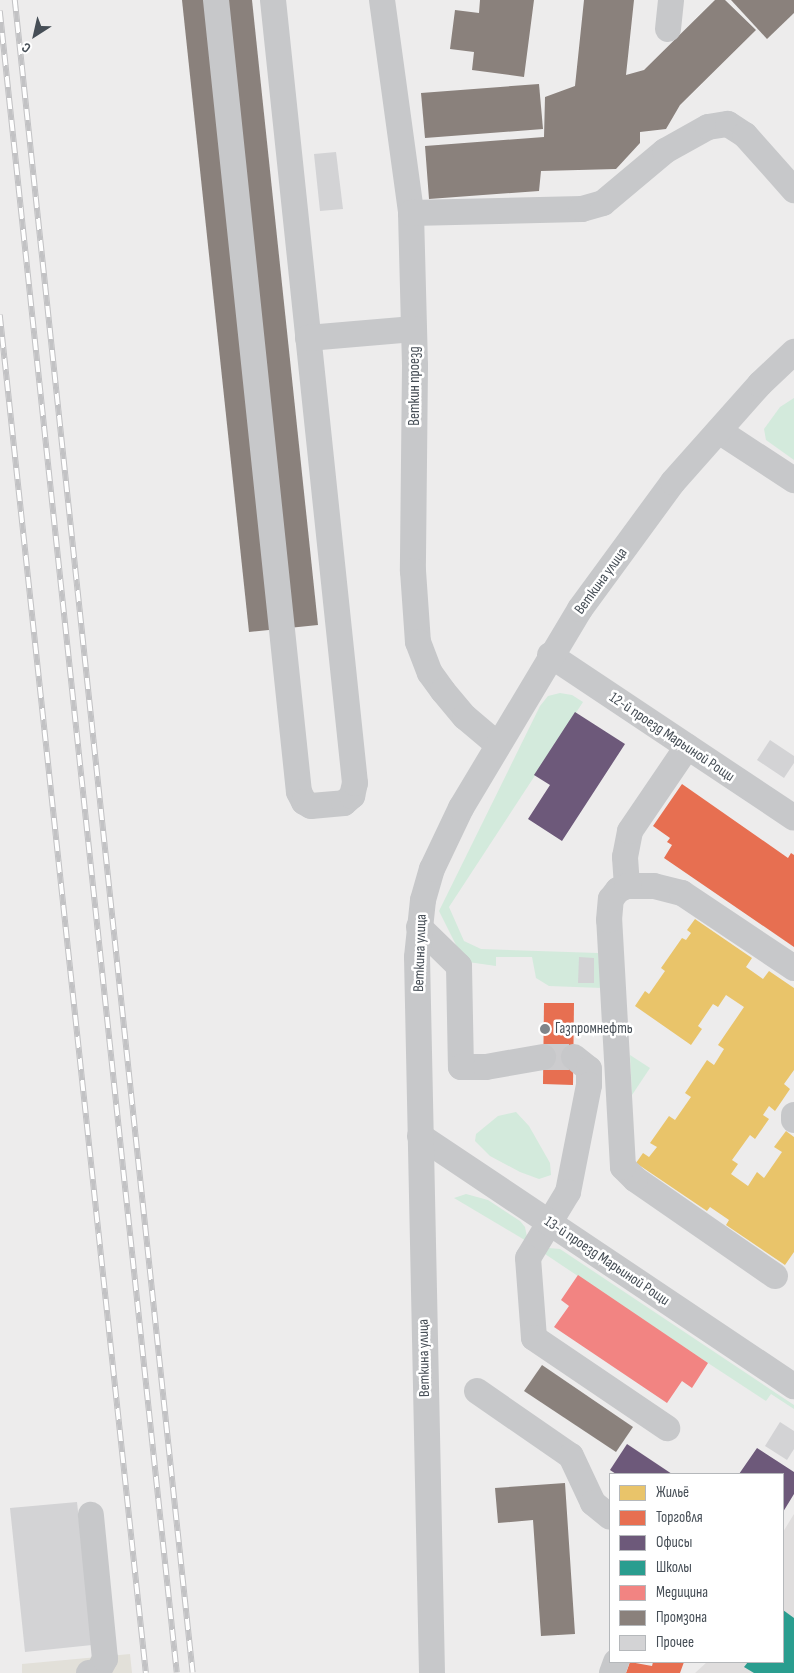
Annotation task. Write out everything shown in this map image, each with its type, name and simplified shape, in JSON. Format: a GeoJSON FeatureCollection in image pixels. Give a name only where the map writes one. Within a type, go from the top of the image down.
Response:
{"type":"FeatureCollection","features":[{"type":"Feature","properties":{"kind":"street"},"geometry":{"type":"LineString","coordinates":[[216,0],[299,792],[304,802],[311,806],[344,803],[352,796],[355,783],[273,0]]}},
{"type":"Feature","properties":{"kind":"street","name":"Веткин проезд"},"geometry":{"type":"LineString","coordinates":[[382,0],[411,213],[414,329],[413,571],[418,642],[430,673],[443,691],[465,717],[497,744]]}},
{"type":"Feature","properties":{"kind":"street"},"geometry":{"type":"LineString","coordinates":[[668,29],[671,0]]}},
{"type":"Feature","properties":{"kind":"street"},"geometry":{"type":"LineString","coordinates":[[411,213],[582,209],[603,203],[665,151],[708,128],[728,124],[745,135],[794,190]]}},
{"type":"Feature","properties":{"kind":"street"},"geometry":{"type":"LineString","coordinates":[[308,338],[414,329]]}},
{"type":"Feature","properties":{"kind":"street","name":"Веткина улица"},"geometry":{"type":"LineString","coordinates":[[432,1673],[420,1136],[419,927],[423,900],[432,869],[497,744],[550,655],[673,482],[794,352]]}},
{"type":"Feature","properties":{"kind":"street"},"geometry":{"type":"LineString","coordinates":[[719,431],[794,480]]}},
{"type":"Feature","properties":{"kind":"street","name":"12-й проезд Марьиной Рощи"},"geometry":{"type":"LineString","coordinates":[[550,655],[794,818]]}},
{"type":"Feature","properties":{"kind":"street"},"geometry":{"type":"LineString","coordinates":[[627,886],[625,857],[630,831],[687,747]]}},
{"type":"Feature","properties":{"kind":"street"},"geometry":{"type":"LineString","coordinates":[[775,1276],[635,1179],[623,1167],[609,908],[618,890],[627,886],[654,886],[682,892],[794,968]]}},
{"type":"Feature","properties":{"kind":"street"},"geometry":{"type":"LineString","coordinates":[[419,927],[459,966],[461,1067],[486,1067],[543,1057]]}},
{"type":"Feature","properties":{"kind":"street"},"geometry":{"type":"LineString","coordinates":[[574,1057],[589,1069],[589,1085],[568,1192],[548,1222],[528,1258],[534,1338],[667,1428]]}},
{"type":"Feature","properties":{"kind":"street"},"geometry":{"type":"LineString","coordinates":[[794,1115],[794,1120]]}},
{"type":"Feature","properties":{"kind":"street","name":"13-й проезд Марьиной Рощи"},"geometry":{"type":"LineString","coordinates":[[420,1136],[794,1386]]}},
{"type":"Feature","properties":{"kind":"street"},"geometry":{"type":"LineString","coordinates":[[477,1391],[571,1456],[593,1503],[609,1516]]}},
{"type":"Feature","properties":{"kind":"street"},"geometry":{"type":"LineString","coordinates":[[89,1673],[98,1672],[105,1659],[91,1514]]}},
{"type":"Feature","properties":{"kind":"shaded area"},"geometry":{"type":"Polygon","coordinates":[[[794,1514],[794,1673],[695,1673],[706,1663],[784,1663],[784,1530],[794,1514]]]}},
{"type":"Feature","properties":{"kind":"shaded area"},"geometry":{"type":"Polygon","coordinates":[[[130,1654],[132,1673],[22,1673],[22,1664],[130,1654]]]}},
{"type":"Feature","properties":{"kind":"green space"},"geometry":{"type":"Polygon","coordinates":[[[794,398],[794,460],[766,440],[764,429],[780,407],[794,398]]]}},
{"type":"Feature","properties":{"kind":"green space"},"geometry":{"type":"Polygon","coordinates":[[[560,693],[572,695],[583,702],[449,907],[464,941],[481,949],[598,953],[602,988],[549,986],[536,978],[532,957],[496,957],[496,966],[468,962],[456,945],[439,911],[540,706],[548,696],[560,693]]]}},
{"type":"Feature","properties":{"kind":"green space"},"geometry":{"type":"Polygon","coordinates":[[[630,1055],[650,1068],[632,1095],[630,1055]]]}},
{"type":"Feature","properties":{"kind":"green space"},"geometry":{"type":"Polygon","coordinates":[[[516,1112],[529,1126],[550,1163],[551,1175],[539,1179],[520,1172],[490,1156],[475,1141],[476,1134],[498,1116],[516,1112]]]}},
{"type":"Feature","properties":{"kind":"green space"},"geometry":{"type":"Polygon","coordinates":[[[466,1194],[488,1200],[520,1221],[525,1227],[528,1242],[454,1198],[466,1194]]]}},
{"type":"Feature","properties":{"kind":"green space"},"geometry":{"type":"Polygon","coordinates":[[[549,1248],[560,1249],[794,1405],[794,1409],[771,1394],[766,1401],[708,1363],[545,1254],[549,1248]]]}},
{"type":"Feature","properties":{"kind":"building: Жильё"},"geometry":{"type":"Polygon","coordinates":[[[695,919],[752,958],[746,967],[763,979],[769,971],[794,988],[794,1070],[784,1084],[790,1089],[775,1111],[769,1106],[763,1115],[769,1119],[755,1139],[750,1135],[732,1160],[738,1164],[731,1174],[748,1186],[757,1172],[764,1178],[782,1152],[774,1147],[786,1131],[794,1137],[794,1252],[785,1265],[726,1225],[729,1220],[710,1207],[707,1211],[636,1163],[643,1153],[649,1157],[657,1147],[650,1143],[669,1116],[675,1120],[691,1097],[685,1093],[707,1060],[714,1065],[724,1049],[718,1045],[744,1007],[726,995],[718,1007],[713,1004],[698,1026],[702,1029],[691,1045],[635,1006],[645,991],[649,994],[665,971],[661,968],[682,938],[686,940],[691,933],[687,930],[695,919]]]}},
{"type":"Feature","properties":{"kind":"building: Торговля"},"geometry":{"type":"Polygon","coordinates":[[[682,784],[788,858],[791,853],[794,855],[794,947],[664,858],[672,845],[667,842],[670,838],[653,826],[682,784]]]}},
{"type":"Feature","properties":{"kind":"building: Торговля"},"geometry":{"type":"Polygon","coordinates":[[[544,1003],[574,1003],[573,1085],[543,1084],[544,1003]]]}},
{"type":"Feature","properties":{"kind":"building: Торговля"},"geometry":{"type":"Polygon","coordinates":[[[630,1663],[652,1666],[653,1663],[684,1663],[680,1673],[626,1673],[630,1663]]]}},
{"type":"Feature","properties":{"kind":"building: Офисы"},"geometry":{"type":"Polygon","coordinates":[[[575,712],[625,744],[562,841],[528,819],[550,785],[534,775],[575,712]]]}},
{"type":"Feature","properties":{"kind":"building: Офисы"},"geometry":{"type":"Polygon","coordinates":[[[627,1444],[670,1473],[614,1473],[610,1470],[627,1444]]]}},
{"type":"Feature","properties":{"kind":"building: Офисы"},"geometry":{"type":"Polygon","coordinates":[[[757,1448],[794,1472],[794,1494],[784,1510],[784,1473],[740,1473],[757,1448]]]}},
{"type":"Feature","properties":{"kind":"building: Школы"},"geometry":{"type":"Polygon","coordinates":[[[784,1611],[794,1618],[794,1673],[754,1673],[744,1667],[747,1663],[784,1663],[784,1611]]]}},
{"type":"Feature","properties":{"kind":"building: Медицина"},"geometry":{"type":"Polygon","coordinates":[[[578,1275],[708,1363],[692,1388],[682,1381],[667,1403],[554,1327],[569,1306],[561,1300],[578,1275]]]}},
{"type":"Feature","properties":{"kind":"building: Промзона"},"geometry":{"type":"Polygon","coordinates":[[[182,0],[252,0],[318,625],[249,632],[182,0]]]}},
{"type":"Feature","properties":{"kind":"building: Промзона"},"geometry":{"type":"Polygon","coordinates":[[[480,0],[534,0],[524,77],[472,70],[474,52],[450,49],[455,10],[479,13],[480,0]]]}},
{"type":"Feature","properties":{"kind":"building: Промзона"},"geometry":{"type":"Polygon","coordinates":[[[584,0],[634,0],[626,75],[644,70],[715,0],[725,0],[756,30],[680,105],[666,129],[640,132],[640,143],[616,169],[541,171],[539,191],[429,199],[425,146],[544,137],[545,97],[575,86],[584,0]]]}},
{"type":"Feature","properties":{"kind":"building: Промзона"},"geometry":{"type":"Polygon","coordinates":[[[731,0],[794,0],[794,13],[767,39],[731,0]]]}},
{"type":"Feature","properties":{"kind":"building: Промзона"},"geometry":{"type":"Polygon","coordinates":[[[539,84],[543,129],[425,138],[421,93],[539,84]]]}},
{"type":"Feature","properties":{"kind":"building: Промзона"},"geometry":{"type":"Polygon","coordinates":[[[542,1365],[633,1427],[616,1452],[524,1391],[542,1365]]]}},
{"type":"Feature","properties":{"kind":"building: Промзона"},"geometry":{"type":"Polygon","coordinates":[[[565,1483],[575,1634],[541,1636],[533,1520],[498,1523],[495,1488],[565,1483]]]}},
{"type":"Feature","properties":{"kind":"building: Прочее"},"geometry":{"type":"Polygon","coordinates":[[[336,152],[343,209],[320,211],[314,154],[336,152]]]}},
{"type":"Feature","properties":{"kind":"building: Прочее"},"geometry":{"type":"Polygon","coordinates":[[[770,740],[794,756],[794,763],[784,778],[757,760],[770,740]]]}},
{"type":"Feature","properties":{"kind":"building: Прочее"},"geometry":{"type":"Polygon","coordinates":[[[579,957],[594,958],[594,983],[578,983],[579,957]]]}},
{"type":"Feature","properties":{"kind":"building: Прочее"},"geometry":{"type":"Polygon","coordinates":[[[780,1422],[794,1431],[794,1449],[787,1460],[765,1446],[780,1422]]]}},
{"type":"Feature","properties":{"kind":"building: Прочее"},"geometry":{"type":"Polygon","coordinates":[[[77,1502],[92,1645],[25,1652],[10,1508],[77,1502]]]}},
{"type":"Feature","properties":{"kind":"tunnel"},"geometry":{"type":"LineString","coordinates":[[543,1057],[574,1057]]}},
{"type":"Feature","properties":{"kind":"railway"},"geometry":{"type":"LineString","coordinates":[[15,0],[193,1673]]}},
{"type":"Feature","properties":{"kind":"railway"},"geometry":{"type":"LineString","coordinates":[[0,11],[177,1673]]}},
{"type":"Feature","properties":{"kind":"railway"},"geometry":{"type":"LineString","coordinates":[[0,315],[146,1673]]}},
{"type":"Feature","properties":{"kind":"place","name":"Газпромнефть"},"geometry":{"type":"Point","coordinates":[545,1029]}}]}
